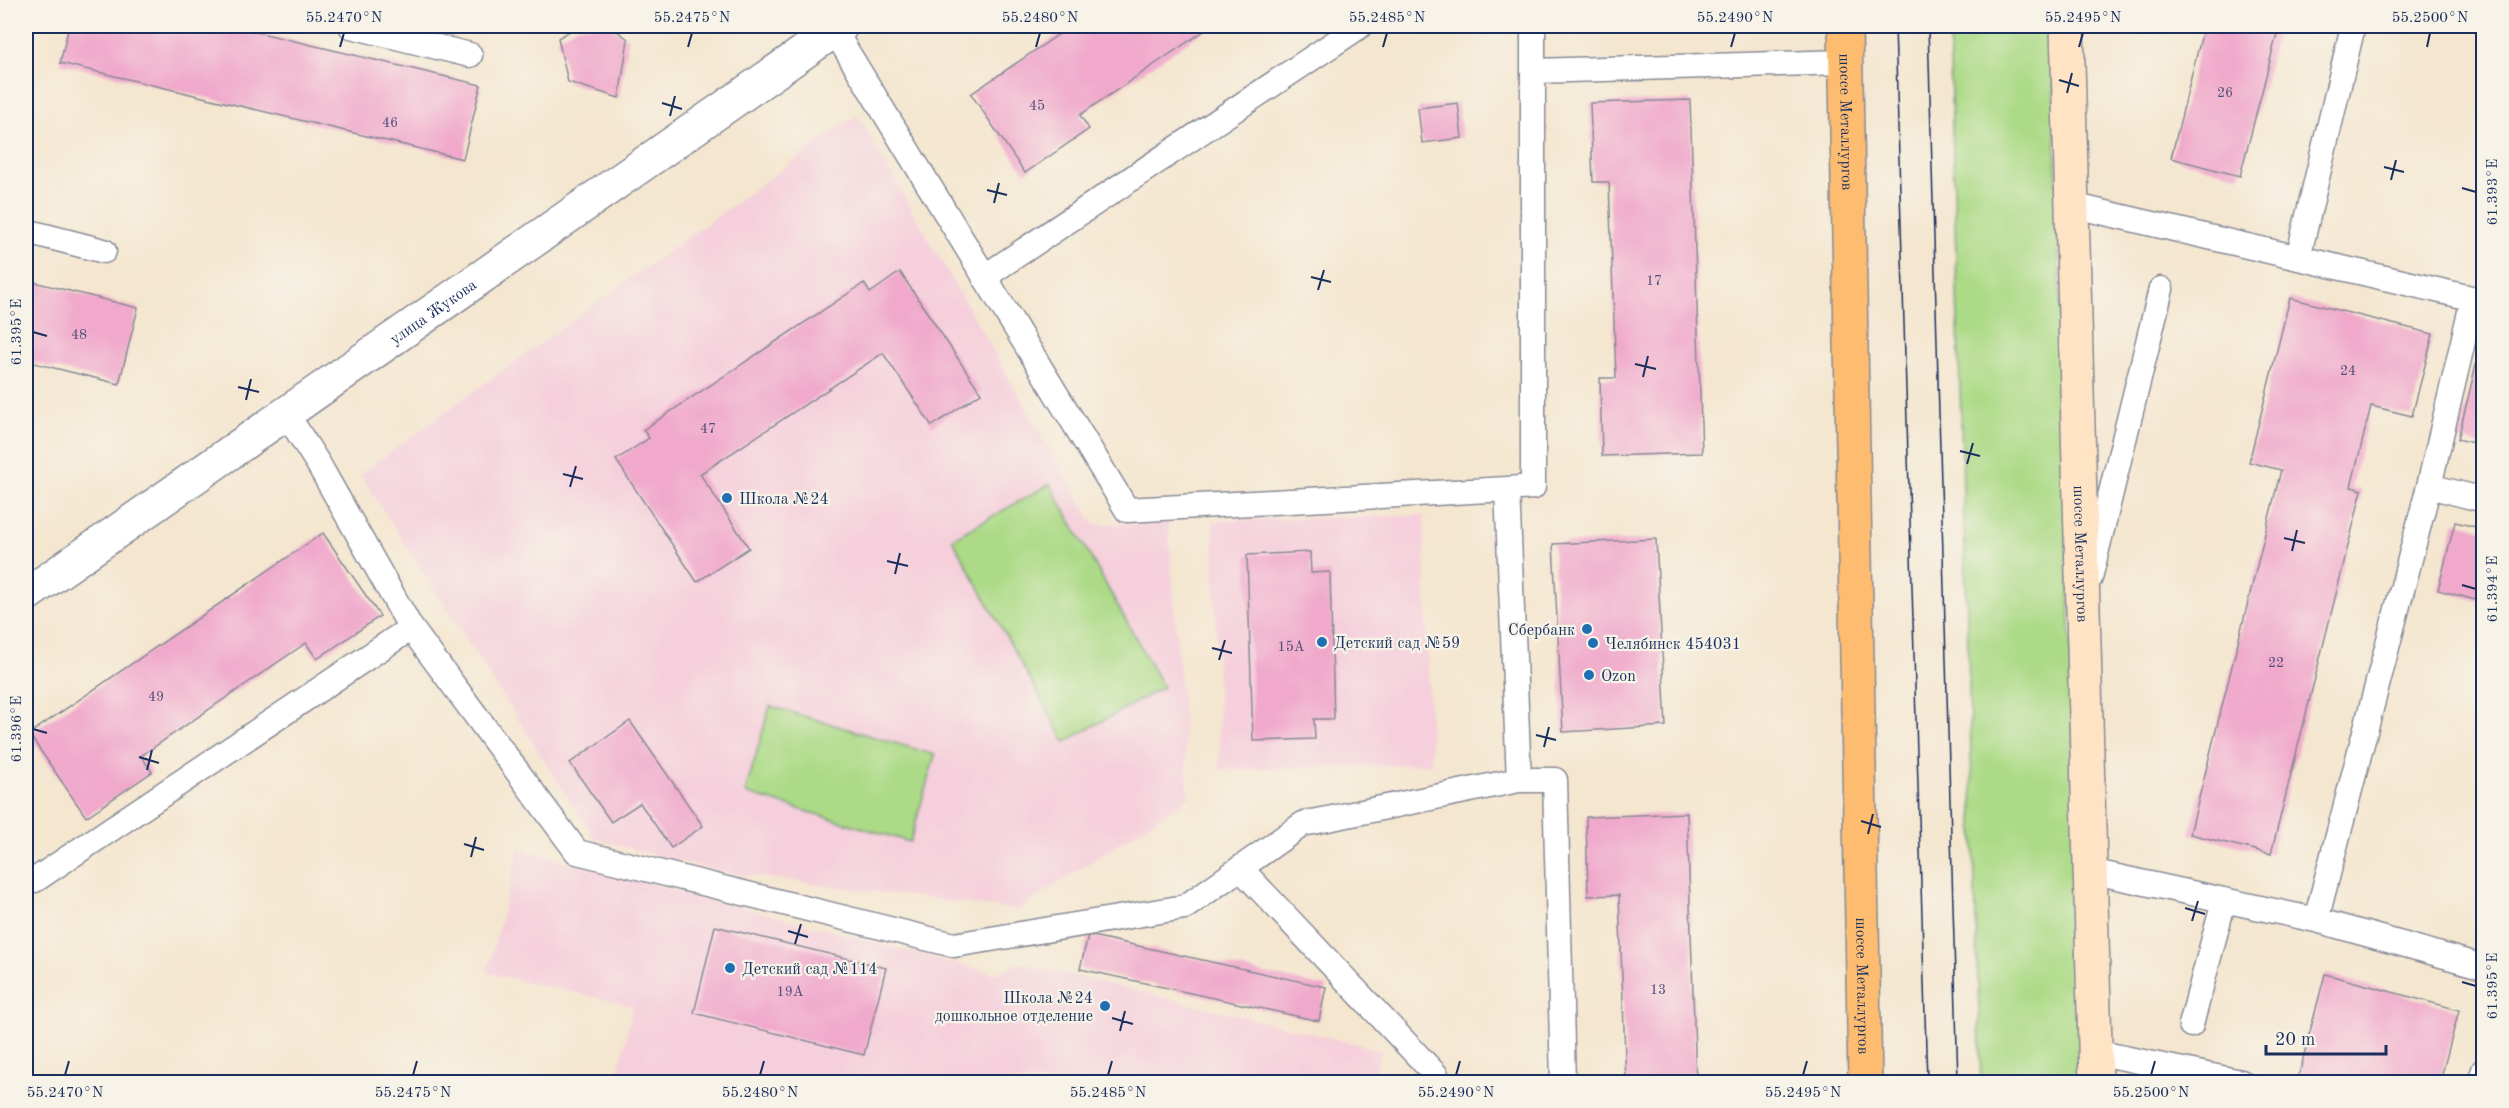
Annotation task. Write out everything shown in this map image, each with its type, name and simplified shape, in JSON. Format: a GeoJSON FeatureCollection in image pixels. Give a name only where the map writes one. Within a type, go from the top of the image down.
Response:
{"type":"FeatureCollection","features":[{"type":"Feature","properties":{"kind":"main road","name":"шоссе Металлургов"},"geometry":{"type":"LineString","coordinates":[[1845,26],[1866,1083]]}},
{"type":"Feature","properties":{"kind":"street","name":"шоссе Металлургов"},"geometry":{"type":"LineString","coordinates":[[2067,26],[2095,1067]]}},
{"type":"Feature","properties":{"kind":"street","name":"улица Жукова"},"geometry":{"type":"LineString","coordinates":[[26,595],[837,28]]}},
{"type":"Feature","properties":{"kind":"lane"},"geometry":{"type":"LineString","coordinates":[[351,26],[470,55]]}},
{"type":"Feature","properties":{"kind":"lane"},"geometry":{"type":"LineString","coordinates":[[984,277],[1360,26]]}},
{"type":"Feature","properties":{"kind":"lane"},"geometry":{"type":"LineString","coordinates":[[837,28],[984,277],[1126,510],[1533,488],[1533,26]]}},
{"type":"Feature","properties":{"kind":"lane"},"geometry":{"type":"LineString","coordinates":[[2298,258],[2353,26]]}},
{"type":"Feature","properties":{"kind":"lane"},"geometry":{"type":"LineString","coordinates":[[1533,71],[1845,62]]}},
{"type":"Feature","properties":{"kind":"lane"},"geometry":{"type":"LineString","coordinates":[[2072,205],[2478,300],[2316,920]]}},
{"type":"Feature","properties":{"kind":"lane"},"geometry":{"type":"LineString","coordinates":[[26,231],[104,251]]}},
{"type":"Feature","properties":{"kind":"lane"},"geometry":{"type":"LineString","coordinates":[[2083,608],[2161,290]]}},
{"type":"Feature","properties":{"kind":"lane"},"geometry":{"type":"LineString","coordinates":[[286,413],[319,465],[411,628],[577,852],[954,945],[1185,907],[1303,824],[1520,780],[1555,780],[1563,1083]]}},
{"type":"Feature","properties":{"kind":"lane"},"geometry":{"type":"LineString","coordinates":[[2428,486],[2484,500]]}},
{"type":"Feature","properties":{"kind":"lane"},"geometry":{"type":"LineString","coordinates":[[1507,489],[1520,780]]}},
{"type":"Feature","properties":{"kind":"lane"},"geometry":{"type":"LineString","coordinates":[[29,877],[411,628]]}},
{"type":"Feature","properties":{"kind":"lane"},"geometry":{"type":"LineString","coordinates":[[1240,868],[1436,1075],[1434,1083]]}},
{"type":"Feature","properties":{"kind":"lane"},"geometry":{"type":"LineString","coordinates":[[2090,871],[2316,920],[2484,967]]}},
{"type":"Feature","properties":{"kind":"lane"},"geometry":{"type":"LineString","coordinates":[[2191,1025],[2224,900]]}},
{"type":"Feature","properties":{"kind":"lane"},"geometry":{"type":"LineString","coordinates":[[2095,1067],[2241,1083]]}},
{"type":"Feature","properties":{"kind":"lane"},"geometry":{"type":"LineString","coordinates":[[2480,1083],[2484,1070]]}},
{"type":"Feature","properties":{"kind":"shaded area","name":"Школа №24"},"geometry":{"type":"Polygon","coordinates":[[[857,115],[1094,525],[1168,521],[1189,797],[1018,910],[722,872],[595,839],[360,474],[857,115]]]}},
{"type":"Feature","properties":{"kind":"shaded area","name":"Детский сад №59"},"geometry":{"type":"Polygon","coordinates":[[[1424,515],[1431,764],[1220,770],[1213,521],[1424,515]]]}},
{"type":"Feature","properties":{"kind":"shaded area","name":"Детский сад №114"},"geometry":{"type":"Polygon","coordinates":[[[519,849],[996,974],[1020,963],[1381,1050],[1373,1082],[616,1082],[633,1006],[487,973],[519,849]]]}},
{"type":"Feature","properties":{"kind":"green space"},"geometry":{"type":"Polygon","coordinates":[[[1949,26],[2052,26],[2084,1082],[1981,1082],[1949,26]]]}},
{"type":"Feature","properties":{"kind":"green space"},"geometry":{"type":"Polygon","coordinates":[[[1050,484],[1163,687],[1065,742],[952,539],[1050,484]]]}},
{"type":"Feature","properties":{"kind":"green space"},"geometry":{"type":"Polygon","coordinates":[[[770,706],[935,755],[910,842],[745,793],[770,706]]]}},
{"type":"Feature","properties":{"kind":"building"},"geometry":{"type":"Polygon","coordinates":[[[69,26],[231,26],[481,85],[463,159],[60,63],[69,26]]]}},
{"type":"Feature","properties":{"kind":"building"},"geometry":{"type":"Polygon","coordinates":[[[578,26],[610,26],[628,39],[619,98],[568,82],[558,38],[578,26]]]}},
{"type":"Feature","properties":{"kind":"building"},"geometry":{"type":"Polygon","coordinates":[[[1071,26],[1211,26],[1080,115],[1089,129],[1025,173],[971,94],[1071,26]]]}},
{"type":"Feature","properties":{"kind":"building"},"geometry":{"type":"Polygon","coordinates":[[[2204,26],[2279,26],[2240,176],[2171,158],[2204,26]]]}},
{"type":"Feature","properties":{"kind":"building"},"geometry":{"type":"Polygon","coordinates":[[[1690,100],[1702,453],[1602,456],[1600,378],[1616,378],[1609,182],[1593,182],[1590,103],[1690,100]]]}},
{"type":"Feature","properties":{"kind":"building"},"geometry":{"type":"Polygon","coordinates":[[[1458,103],[1462,138],[1422,143],[1418,108],[1458,103]]]}},
{"type":"Feature","properties":{"kind":"building"},"geometry":{"type":"Polygon","coordinates":[[[900,272],[981,393],[932,426],[883,353],[700,474],[749,548],[697,582],[616,460],[649,438],[643,430],[864,283],[870,293],[900,272]]]}},
{"type":"Feature","properties":{"kind":"building"},"geometry":{"type":"Polygon","coordinates":[[[26,280],[138,308],[119,384],[26,361],[26,280]]]}},
{"type":"Feature","properties":{"kind":"building"},"geometry":{"type":"Polygon","coordinates":[[[2290,298],[2433,334],[2412,416],[2371,406],[2351,487],[2362,490],[2271,854],[2190,834],[2281,470],[2249,462],[2290,298]]]}},
{"type":"Feature","properties":{"kind":"building"},"geometry":{"type":"Polygon","coordinates":[[[2476,365],[2484,367],[2484,446],[2458,439],[2476,365]]]}},
{"type":"Feature","properties":{"kind":"building"},"geometry":{"type":"Polygon","coordinates":[[[2455,522],[2484,529],[2484,581],[2479,601],[2438,590],[2455,522]]]}},
{"type":"Feature","properties":{"kind":"building"},"geometry":{"type":"Polygon","coordinates":[[[323,533],[380,616],[317,659],[306,643],[141,756],[152,772],[86,817],[29,734],[323,533]]]}},
{"type":"Feature","properties":{"kind":"building"},"geometry":{"type":"Polygon","coordinates":[[[1656,539],[1666,726],[1563,732],[1553,544],[1656,539]]]}},
{"type":"Feature","properties":{"kind":"building"},"geometry":{"type":"Polygon","coordinates":[[[1310,552],[1311,573],[1330,572],[1334,719],[1314,719],[1315,739],[1253,741],[1247,555],[1310,552]]]}},
{"type":"Feature","properties":{"kind":"building"},"geometry":{"type":"Polygon","coordinates":[[[630,721],[703,826],[671,848],[640,803],[611,822],[570,763],[630,721]]]}},
{"type":"Feature","properties":{"kind":"building"},"geometry":{"type":"Polygon","coordinates":[[[1687,813],[1696,1082],[1626,1082],[1619,895],[1588,896],[1586,817],[1687,813]]]}},
{"type":"Feature","properties":{"kind":"building"},"geometry":{"type":"Polygon","coordinates":[[[715,926],[886,968],[864,1055],[694,1013],[715,926]]]}},
{"type":"Feature","properties":{"kind":"building"},"geometry":{"type":"Polygon","coordinates":[[[1088,935],[1326,987],[1319,1021],[1080,969],[1088,935]]]}},
{"type":"Feature","properties":{"kind":"building"},"geometry":{"type":"Polygon","coordinates":[[[2325,974],[2459,1010],[2440,1082],[2297,1082],[2325,974]]]}},
{"type":"Feature","properties":{"kind":"tram line"},"geometry":{"type":"LineString","coordinates":[[1895,26],[1927,1082]]}},
{"type":"Feature","properties":{"kind":"tram line"},"geometry":{"type":"LineString","coordinates":[[1928,26],[1958,1082]]}},
{"type":"Feature","properties":{"kind":"place","name":"Школа №24"},"geometry":{"type":"Point","coordinates":[727,498]}},
{"type":"Feature","properties":{"kind":"place","name":"Сбербанк"},"geometry":{"type":"Point","coordinates":[1587,629]}},
{"type":"Feature","properties":{"kind":"place","name":"Детский сад №59"},"geometry":{"type":"Point","coordinates":[1322,642]}},
{"type":"Feature","properties":{"kind":"place","name":"Челябинск 454031"},"geometry":{"type":"Point","coordinates":[1593,643]}},
{"type":"Feature","properties":{"kind":"place","name":"Ozon"},"geometry":{"type":"Point","coordinates":[1589,675]}},
{"type":"Feature","properties":{"kind":"place","name":"Детский сад №114"},"geometry":{"type":"Point","coordinates":[730,968]}},
{"type":"Feature","properties":{"kind":"place","name":"Школа №24 дошкольное отделение"},"geometry":{"type":"Point","coordinates":[1105,1006]}}]}
